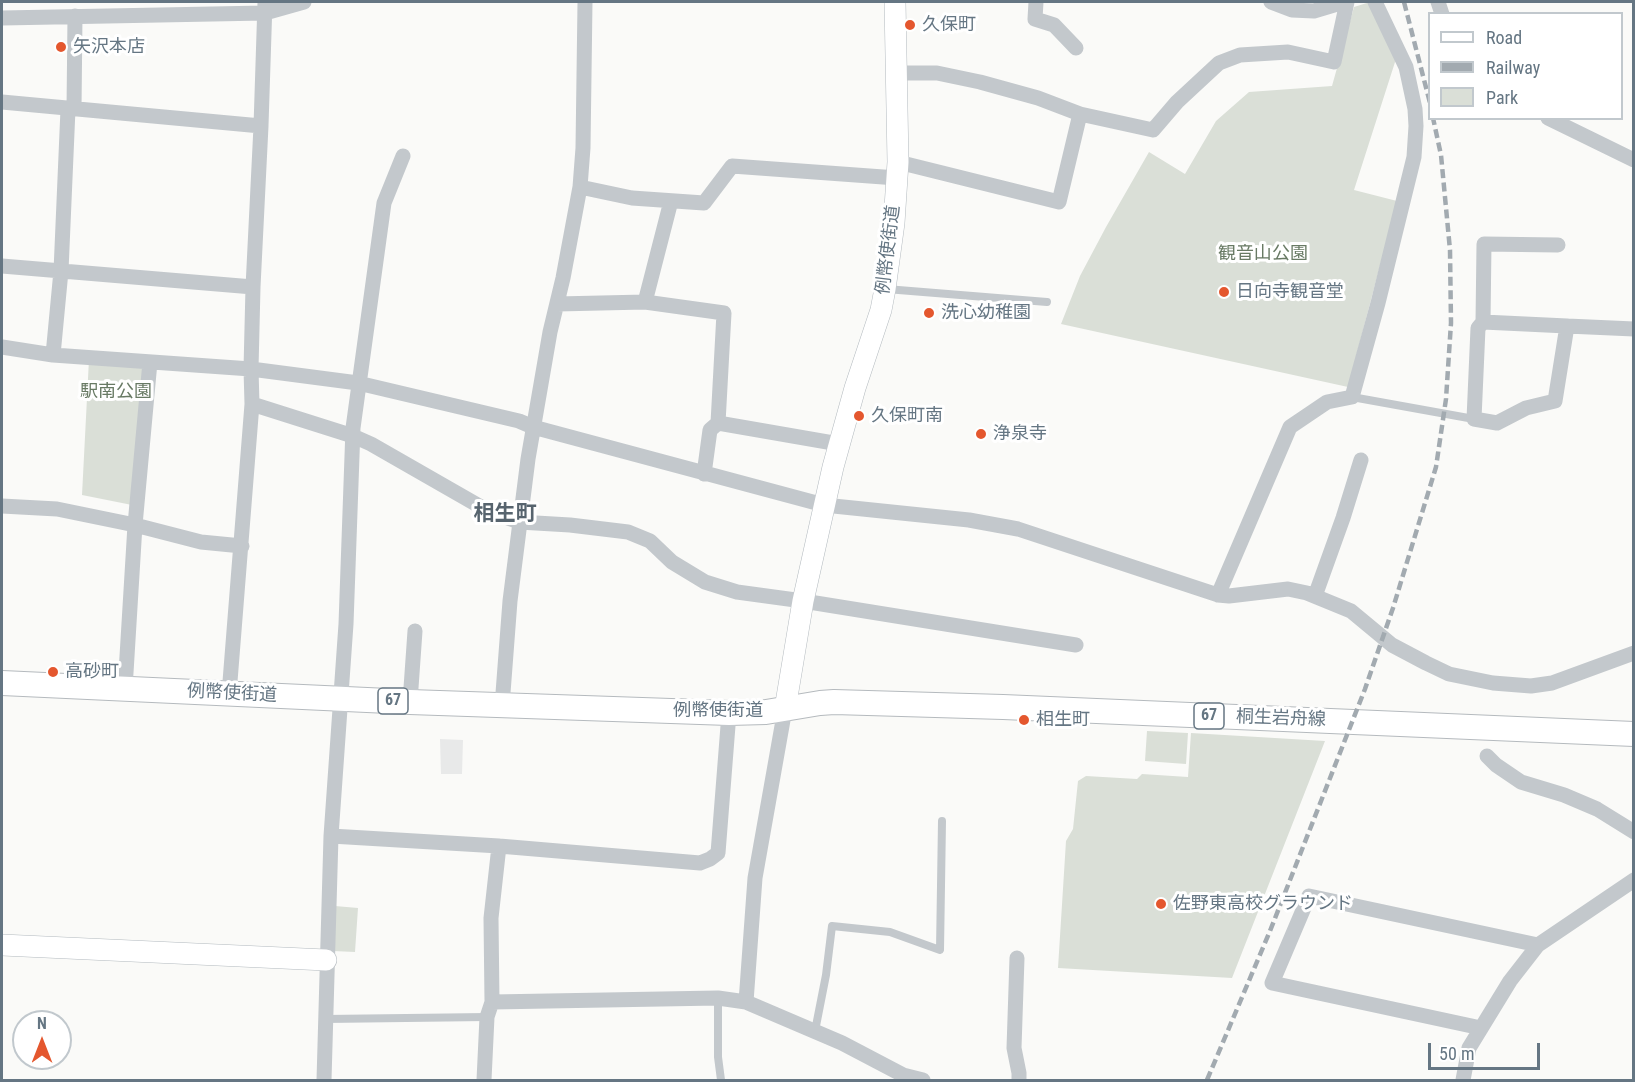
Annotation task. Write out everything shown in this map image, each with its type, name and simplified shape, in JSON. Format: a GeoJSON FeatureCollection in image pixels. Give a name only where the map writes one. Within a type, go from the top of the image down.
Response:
{"type":"FeatureCollection","features":[{"type":"Feature","properties":{"kind":"main road","name":"例幣使街道"},"geometry":{"type":"LineString","coordinates":[[2,683],[502,706],[729,713],[785,709]]}},
{"type":"Feature","properties":{"kind":"main road","name":"桐生岩舟線"},"geometry":{"type":"LineString","coordinates":[[785,709],[820,703],[857,703],[1634,734]]}},
{"type":"Feature","properties":{"kind":"street"},"geometry":{"type":"LineString","coordinates":[[2,18],[265,7],[304,2]]}},
{"type":"Feature","properties":{"kind":"street"},"geometry":{"type":"LineString","coordinates":[[502,706],[510,601],[533,427],[580,187],[583,148],[585,2]]}},
{"type":"Feature","properties":{"kind":"street","name":"例幣使街道"},"geometry":{"type":"LineString","coordinates":[[785,709],[803,601],[824,505],[839,444],[881,310],[885,289],[898,170],[896,2]]}},
{"type":"Feature","properties":{"kind":"street"},"geometry":{"type":"LineString","coordinates":[[1036,2],[1035,19],[1054,25],[1076,48]]}},
{"type":"Feature","properties":{"kind":"street"},"geometry":{"type":"LineString","coordinates":[[897,74],[937,73],[980,82],[1038,98],[1080,114],[1153,130],[1177,102],[1219,63],[1240,55],[1288,52],[1334,63],[1346,2],[1314,11],[1292,10],[1271,2]]}},
{"type":"Feature","properties":{"kind":"street"},"geometry":{"type":"LineString","coordinates":[[1218,595],[1290,427],[1327,402],[1352,397],[1378,303],[1414,157],[1415,109],[1406,67],[1375,2]]}},
{"type":"Feature","properties":{"kind":"street"},"geometry":{"type":"LineString","coordinates":[[228,694],[252,404],[253,287],[265,7]]}},
{"type":"Feature","properties":{"kind":"street"},"geometry":{"type":"LineString","coordinates":[[53,355],[61,271],[75,16]]}},
{"type":"Feature","properties":{"kind":"street"},"geometry":{"type":"LineString","coordinates":[[2,102],[261,126]]}},
{"type":"Feature","properties":{"kind":"street"},"geometry":{"type":"LineString","coordinates":[[580,187],[632,198],[704,203],[732,166],[898,170],[1059,202],[1080,114]]}},
{"type":"Feature","properties":{"kind":"street"},"geometry":{"type":"LineString","coordinates":[[1552,120],[1634,160]]}},
{"type":"Feature","properties":{"kind":"street"},"geometry":{"type":"LineString","coordinates":[[324,1080],[331,836],[346,624],[353,436],[358,383],[384,203],[403,156]]}},
{"type":"Feature","properties":{"kind":"street"},"geometry":{"type":"LineString","coordinates":[[645,302],[671,201]]}},
{"type":"Feature","properties":{"kind":"street"},"geometry":{"type":"LineString","coordinates":[[1558,245],[1484,244],[1483,322],[1478,328],[1474,419],[1497,423],[1526,408],[1555,401],[1567,326]]}},
{"type":"Feature","properties":{"kind":"street"},"geometry":{"type":"LineString","coordinates":[[2,266],[253,287]]}},
{"type":"Feature","properties":{"kind":"street"},"geometry":{"type":"LineString","coordinates":[[557,304],[645,302],[724,313],[718,423],[710,430],[704,474]]}},
{"type":"Feature","properties":{"kind":"street"},"geometry":{"type":"LineString","coordinates":[[1483,322],[1634,329]]}},
{"type":"Feature","properties":{"kind":"street"},"geometry":{"type":"LineString","coordinates":[[2,347],[53,355],[251,369],[358,383],[519,421],[533,427],[824,505],[969,520],[1018,530],[1218,595],[1288,590],[1315,596],[1351,611],[1392,645],[1426,663],[1449,674],[1493,683],[1531,686],[1552,683],[1634,653]]}},
{"type":"Feature","properties":{"kind":"street"},"geometry":{"type":"LineString","coordinates":[[125,689],[135,525],[150,362]]}},
{"type":"Feature","properties":{"kind":"street"},"geometry":{"type":"LineString","coordinates":[[252,404],[353,436],[488,511],[519,522],[628,532],[650,541],[672,562],[705,582],[736,592],[1076,645]]}},
{"type":"Feature","properties":{"kind":"street"},"geometry":{"type":"LineString","coordinates":[[718,423],[839,444]]}},
{"type":"Feature","properties":{"kind":"street"},"geometry":{"type":"LineString","coordinates":[[1315,596],[1361,460]]}},
{"type":"Feature","properties":{"kind":"street"},"geometry":{"type":"LineString","coordinates":[[2,506],[57,509],[135,525],[201,542],[242,546]]}},
{"type":"Feature","properties":{"kind":"street"},"geometry":{"type":"LineString","coordinates":[[410,702],[415,632]]}},
{"type":"Feature","properties":{"kind":"street"},"geometry":{"type":"LineString","coordinates":[[746,1002],[755,878],[785,709]]}},
{"type":"Feature","properties":{"kind":"street"},"geometry":{"type":"LineString","coordinates":[[331,836],[499,846],[700,863],[710,860],[718,852],[729,713]]}},
{"type":"Feature","properties":{"kind":"street"},"geometry":{"type":"LineString","coordinates":[[1487,756],[1521,782],[1564,795],[1597,809],[1634,832]]}},
{"type":"Feature","properties":{"kind":"street"},"geometry":{"type":"LineString","coordinates":[[484,1080],[487,1017],[492,1002],[491,918],[499,846]]}},
{"type":"Feature","properties":{"kind":"street"},"geometry":{"type":"LineString","coordinates":[[1463,1080],[1469,1048],[1510,981],[1538,945],[1634,880]]}},
{"type":"Feature","properties":{"kind":"street"},"geometry":{"type":"LineString","coordinates":[[1481,1028],[1272,983],[1309,896],[1538,945]]}},
{"type":"Feature","properties":{"kind":"street"},"geometry":{"type":"LineString","coordinates":[[2,945],[326,960]]}},
{"type":"Feature","properties":{"kind":"street"},"geometry":{"type":"LineString","coordinates":[[1017,958],[1014,1048],[1019,1080]]}},
{"type":"Feature","properties":{"kind":"street"},"geometry":{"type":"LineString","coordinates":[[492,1002],[718,998],[746,1002],[842,1043],[903,1075],[923,1080]]}},
{"type":"Feature","properties":{"kind":"lane"},"geometry":{"type":"LineString","coordinates":[[885,289],[1047,302]]}},
{"type":"Feature","properties":{"kind":"lane"},"geometry":{"type":"LineString","coordinates":[[1352,397],[1474,419]]}},
{"type":"Feature","properties":{"kind":"lane"},"geometry":{"type":"LineString","coordinates":[[815,1032],[826,975],[832,926],[890,932],[940,950],[942,821]]}},
{"type":"Feature","properties":{"kind":"lane"},"geometry":{"type":"LineString","coordinates":[[718,998],[718,1057],[721,1080]]}},
{"type":"Feature","properties":{"kind":"lane"},"geometry":{"type":"LineString","coordinates":[[325,1019],[487,1017]]}},
{"type":"Feature","properties":{"kind":"shaded area"},"geometry":{"type":"Polygon","coordinates":[[[440,739],[463,740],[462,774],[441,774],[440,739]]]}},
{"type":"Feature","properties":{"kind":"green space","name":"観音山公園"},"geometry":{"type":"Polygon","coordinates":[[[1370,2],[1396,59],[1354,190],[1397,201],[1348,387],[1061,324],[1080,276],[1149,152],[1185,174],[1216,121],[1249,92],[1332,86],[1354,7],[1370,2]]]}},
{"type":"Feature","properties":{"kind":"green space","name":"駅南公園"},"geometry":{"type":"Polygon","coordinates":[[[89,359],[147,365],[132,505],[82,495],[89,359]]]}},
{"type":"Feature","properties":{"kind":"green space"},"geometry":{"type":"Polygon","coordinates":[[[1147,731],[1188,733],[1186,764],[1145,761],[1147,731]]]}},
{"type":"Feature","properties":{"kind":"green space","name":"佐野東高校グラウンド"},"geometry":{"type":"Polygon","coordinates":[[[1191,733],[1325,741],[1232,978],[1058,968],[1066,841],[1073,829],[1078,781],[1086,776],[1137,779],[1142,774],[1188,777],[1191,733]]]}},
{"type":"Feature","properties":{"kind":"green space"},"geometry":{"type":"Polygon","coordinates":[[[335,906],[358,908],[355,952],[333,951],[335,906]]]}},
{"type":"Feature","properties":{"kind":"railway"},"geometry":{"type":"LineString","coordinates":[[1404,2],[1428,95]]}},
{"type":"Feature","properties":{"kind":"railway"},"geometry":{"type":"LineString","coordinates":[[1207,1080],[1270,931],[1365,689],[1393,608],[1436,467],[1446,399],[1451,323],[1450,250],[1441,155],[1433,120]]}},
{"type":"Feature","properties":{"kind":"place","name":"久保町"},"geometry":{"type":"Point","coordinates":[910,25]}},
{"type":"Feature","properties":{"kind":"place","name":"矢沢本店"},"geometry":{"type":"Point","coordinates":[61,47]}},
{"type":"Feature","properties":{"kind":"place","name":"日向寺観音堂"},"geometry":{"type":"Point","coordinates":[1224,292]}},
{"type":"Feature","properties":{"kind":"place","name":"洗心幼稚園"},"geometry":{"type":"Point","coordinates":[929,313]}},
{"type":"Feature","properties":{"kind":"place","name":"久保町南"},"geometry":{"type":"Point","coordinates":[859,416]}},
{"type":"Feature","properties":{"kind":"place","name":"浄泉寺"},"geometry":{"type":"Point","coordinates":[981,434]}},
{"type":"Feature","properties":{"kind":"place","name":"高砂町"},"geometry":{"type":"Point","coordinates":[53,672]}},
{"type":"Feature","properties":{"kind":"place","name":"相生町"},"geometry":{"type":"Point","coordinates":[1024,720]}},
{"type":"Feature","properties":{"kind":"place","name":"佐野東高校グラウンド"},"geometry":{"type":"Point","coordinates":[1161,904]}},
{"type":"Feature","properties":{"kind":"district","name":"相生町"},"geometry":{"type":"Point","coordinates":[505,515]}}]}
